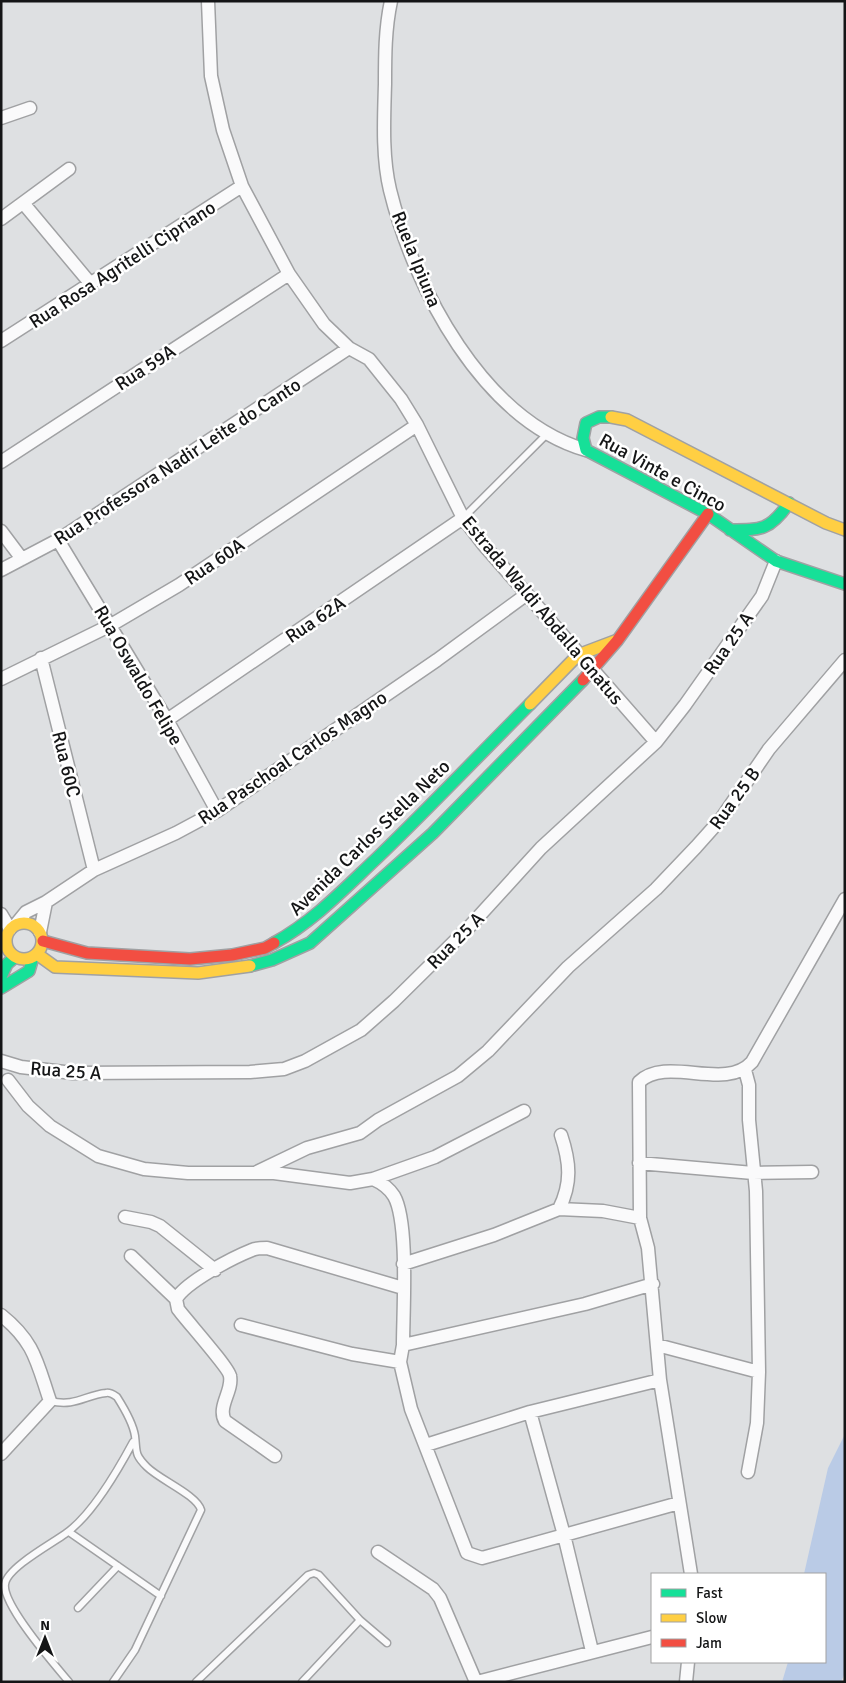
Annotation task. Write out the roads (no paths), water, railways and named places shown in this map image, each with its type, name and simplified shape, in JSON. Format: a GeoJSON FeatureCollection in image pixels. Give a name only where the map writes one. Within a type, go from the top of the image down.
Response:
{"type":"FeatureCollection","features":[{"type":"Feature","properties":{"kind":"street","name":"Estrada Waldi Abdalla Gnatus"},"geometry":{"type":"LineString","coordinates":[[208,1],[212,76],[223,130],[242,186],[289,274],[324,324],[349,348],[369,359],[392,387],[417,425],[463,518],[578,654],[656,742]]}},
{"type":"Feature","properties":{"kind":"street","name":"Ruela Ipiuna"},"geometry":{"type":"LineString","coordinates":[[391,1],[386,22],[384,131],[390,190],[414,259],[434,308],[468,360],[500,398],[547,434],[564,444],[586,450]]}},
{"type":"Feature","properties":{"kind":"street"},"geometry":{"type":"LineString","coordinates":[[1,118],[30,108]]}},
{"type":"Feature","properties":{"kind":"street"},"geometry":{"type":"LineString","coordinates":[[1,219],[24,204],[69,169]]}},
{"type":"Feature","properties":{"kind":"street","name":"Rua Rosa Agritelli Cipriano"},"geometry":{"type":"LineString","coordinates":[[1,341],[242,186]]}},
{"type":"Feature","properties":{"kind":"street"},"geometry":{"type":"LineString","coordinates":[[24,204],[90,283]]}},
{"type":"Feature","properties":{"kind":"street","name":"Rua 59A"},"geometry":{"type":"LineString","coordinates":[[1,462],[289,274]]}},
{"type":"Feature","properties":{"kind":"street","name":"Rua Professora Nadir Leite do Canto"},"geometry":{"type":"LineString","coordinates":[[1,570],[58,540],[349,348]]}},
{"type":"Feature","properties":{"kind":"street","name":"Rua Vinte e Cinco"},"geometry":{"type":"LineString","coordinates":[[845,530],[826,523],[627,420],[606,414],[594,417],[585,425],[581,436],[586,450],[708,514],[776,561],[845,584]]}},
{"type":"Feature","properties":{"kind":"street","name":"Rua 60A"},"geometry":{"type":"LineString","coordinates":[[1,679],[111,625],[178,585],[417,425]]}},
{"type":"Feature","properties":{"kind":"street"},"geometry":{"type":"LineString","coordinates":[[730,530],[760,530],[770,527],[789,503]]}},
{"type":"Feature","properties":{"kind":"street"},"geometry":{"type":"LineString","coordinates":[[8,952],[24,960],[35,956],[55,967],[198,973],[239,969],[272,960],[310,943],[433,832],[592,670],[617,641],[708,514]]}},
{"type":"Feature","properties":{"kind":"street","name":"Rua 62A"},"geometry":{"type":"LineString","coordinates":[[167,720],[463,518]]}},
{"type":"Feature","properties":{"kind":"street"},"geometry":{"type":"LineString","coordinates":[[1,531],[22,559]]}},
{"type":"Feature","properties":{"kind":"street","name":"Rua Oswaldo Felipe"},"geometry":{"type":"LineString","coordinates":[[58,540],[167,720],[217,811]]}},
{"type":"Feature","properties":{"kind":"street","name":"Rua 25 A"},"geometry":{"type":"LineString","coordinates":[[1,1061],[21,1067],[74,1073],[204,1074],[250,1072],[284,1069],[323,1052],[361,1030],[394,1001],[470,926],[541,848],[656,742],[685,705],[762,596],[776,561]]}},
{"type":"Feature","properties":{"kind":"street","name":"Rua Paschoal Carlos Magno"},"geometry":{"type":"LineString","coordinates":[[9,930],[26,912],[46,902],[94,870],[176,833],[217,811],[437,660],[528,594]]}},
{"type":"Feature","properties":{"kind":"street","name":"Avenida Carlos Stella Neto"},"geometry":{"type":"LineString","coordinates":[[42,936],[87,953],[190,959],[232,955],[265,948],[292,933],[321,911],[417,818],[578,654],[617,641]]}},
{"type":"Feature","properties":{"kind":"street","name":"Rua 60C"},"geometry":{"type":"LineString","coordinates":[[41,658],[94,870]]}},
{"type":"Feature","properties":{"kind":"street","name":"Rua 25 B"},"geometry":{"type":"LineString","coordinates":[[257,1172],[306,1148],[360,1133],[378,1120],[458,1076],[488,1051],[568,967],[656,889],[721,819],[769,749],[845,660]]}},
{"type":"Feature","properties":{"kind":"street"},"geometry":{"type":"LineString","coordinates":[[691,1573],[660,1380],[648,1248],[640,1218],[639,1082],[646,1075],[658,1072],[725,1073],[745,1070],[752,1062],[845,899]]}},
{"type":"Feature","properties":{"kind":"street"},"geometry":{"type":"LineString","coordinates":[[1,988],[29,971],[42,936],[46,902]]}},
{"type":"Feature","properties":{"kind":"street"},"geometry":{"type":"LineString","coordinates":[[1,914],[9,930]]}},
{"type":"Feature","properties":{"kind":"street"},"geometry":{"type":"LineString","coordinates":[[1,976],[7,964],[6,938],[9,930],[28,922],[42,936]]}},
{"type":"Feature","properties":{"kind":"street"},"geometry":{"type":"LineString","coordinates":[[21,1067],[5,1081],[50,1126],[98,1156],[144,1169],[188,1173],[257,1172],[350,1183],[373,1179],[435,1157],[524,1111]]}},
{"type":"Feature","properties":{"kind":"street"},"geometry":{"type":"LineString","coordinates":[[745,1070],[749,1085],[753,1173],[756,1191],[759,1372],[757,1423],[748,1472]]}},
{"type":"Feature","properties":{"kind":"street"},"geometry":{"type":"LineString","coordinates":[[559,1209],[568,1193],[570,1169],[561,1135]]}},
{"type":"Feature","properties":{"kind":"street"},"geometry":{"type":"LineString","coordinates":[[639,1163],[753,1173],[812,1172]]}},
{"type":"Feature","properties":{"kind":"street"},"geometry":{"type":"LineString","coordinates":[[373,1179],[385,1185],[394,1196],[402,1222],[404,1288],[403,1345],[400,1362],[411,1409],[467,1553],[482,1558],[679,1503]]}},
{"type":"Feature","properties":{"kind":"street"},"geometry":{"type":"LineString","coordinates":[[403,1264],[494,1235],[559,1209],[603,1212],[640,1218]]}},
{"type":"Feature","properties":{"kind":"street"},"geometry":{"type":"LineString","coordinates":[[124,1217],[151,1222],[160,1226],[215,1270]]}},
{"type":"Feature","properties":{"kind":"street"},"geometry":{"type":"LineString","coordinates":[[176,1299],[181,1290],[215,1270],[253,1249],[267,1248],[404,1288]]}},
{"type":"Feature","properties":{"kind":"street"},"geometry":{"type":"LineString","coordinates":[[131,1256],[176,1299],[178,1309],[227,1369],[230,1382],[223,1410],[226,1421],[275,1456]]}},
{"type":"Feature","properties":{"kind":"street"},"geometry":{"type":"LineString","coordinates":[[403,1345],[585,1304],[652,1284]]}},
{"type":"Feature","properties":{"kind":"street"},"geometry":{"type":"LineString","coordinates":[[1,1315],[26,1338],[36,1358],[50,1401],[1,1454]]}},
{"type":"Feature","properties":{"kind":"street"},"geometry":{"type":"LineString","coordinates":[[241,1325],[352,1354],[400,1362]]}},
{"type":"Feature","properties":{"kind":"street"},"geometry":{"type":"LineString","coordinates":[[657,1345],[759,1372]]}},
{"type":"Feature","properties":{"kind":"street"},"geometry":{"type":"LineString","coordinates":[[426,1445],[530,1412],[660,1380]]}},
{"type":"Feature","properties":{"kind":"street"},"geometry":{"type":"LineString","coordinates":[[530,1412],[564,1535],[592,1652]]}},
{"type":"Feature","properties":{"kind":"street"},"geometry":{"type":"LineString","coordinates":[[378,1552],[433,1589],[440,1598],[476,1682],[651,1637]]}},
{"type":"Feature","properties":{"kind":"street"},"geometry":{"type":"LineString","coordinates":[[686,1682],[688,1663]]}},
{"type":"Feature","properties":{"kind":"lane"},"geometry":{"type":"LineString","coordinates":[[463,518],[547,434]]}},
{"type":"Feature","properties":{"kind":"lane"},"geometry":{"type":"LineString","coordinates":[[50,1401],[60,1404],[106,1393],[112,1394],[122,1404],[135,1437],[134,1447],[146,1466],[156,1476],[197,1501],[201,1510],[135,1650],[113,1682]]}},
{"type":"Feature","properties":{"kind":"lane"},"geometry":{"type":"LineString","coordinates":[[70,1682],[43,1651],[11,1604],[3,1585],[7,1576],[16,1568],[69,1532],[117,1472],[135,1437]]}},
{"type":"Feature","properties":{"kind":"lane"},"geometry":{"type":"LineString","coordinates":[[69,1532],[162,1596]]}},
{"type":"Feature","properties":{"kind":"lane"},"geometry":{"type":"LineString","coordinates":[[78,1608],[118,1566]]}},
{"type":"Feature","properties":{"kind":"lane"},"geometry":{"type":"LineString","coordinates":[[196,1682],[308,1574],[319,1574],[360,1620],[387,1643]]}},
{"type":"Feature","properties":{"kind":"lane"},"geometry":{"type":"LineString","coordinates":[[302,1682],[360,1620]]}}]}
